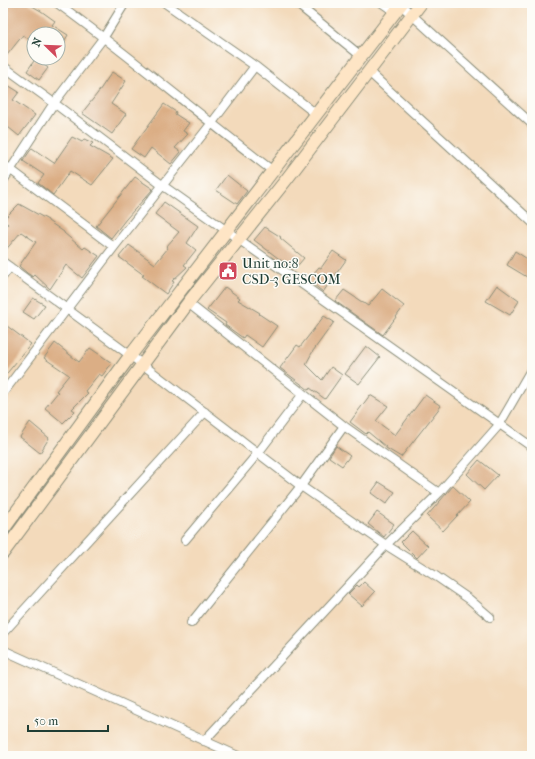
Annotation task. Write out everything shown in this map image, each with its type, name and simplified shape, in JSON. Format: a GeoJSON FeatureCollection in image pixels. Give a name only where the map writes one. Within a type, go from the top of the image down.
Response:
{"type":"FeatureCollection","features":[{"type":"Feature","properties":{"kind":"street"},"geometry":{"type":"LineString","coordinates":[[57,3],[104,37],[273,172]]}},
{"type":"Feature","properties":{"kind":"street"},"geometry":{"type":"LineString","coordinates":[[3,181],[54,103],[104,37],[125,3]]}},
{"type":"Feature","properties":{"kind":"street"},"geometry":{"type":"LineString","coordinates":[[164,3],[255,66],[316,114]]}},
{"type":"Feature","properties":{"kind":"street"},"geometry":{"type":"LineString","coordinates":[[296,3],[361,56]]}},
{"type":"Feature","properties":{"kind":"street"},"geometry":{"type":"LineString","coordinates":[[382,3],[399,7],[411,15],[532,124]]}},
{"type":"Feature","properties":{"kind":"street"},"geometry":{"type":"LineString","coordinates":[[3,553],[188,303],[239,240],[421,3]]}},
{"type":"Feature","properties":{"kind":"street"},"geometry":{"type":"LineString","coordinates":[[3,530],[130,356],[399,7]]}},
{"type":"Feature","properties":{"kind":"street"},"geometry":{"type":"LineString","coordinates":[[3,66],[162,185],[532,447]]}},
{"type":"Feature","properties":{"kind":"street"},"geometry":{"type":"LineString","coordinates":[[3,393],[255,66]]}},
{"type":"Feature","properties":{"kind":"street"},"geometry":{"type":"LineString","coordinates":[[369,72],[532,222]]}},
{"type":"Feature","properties":{"kind":"street"},"geometry":{"type":"LineString","coordinates":[[3,164],[114,247]]}},
{"type":"Feature","properties":{"kind":"street"},"geometry":{"type":"LineString","coordinates":[[3,262],[142,364],[301,486],[386,545],[463,595],[490,617]]}},
{"type":"Feature","properties":{"kind":"street"},"geometry":{"type":"LineString","coordinates":[[3,276],[10,267]]}},
{"type":"Feature","properties":{"kind":"street"},"geometry":{"type":"LineString","coordinates":[[188,303],[344,426],[439,493]]}},
{"type":"Feature","properties":{"kind":"street"},"geometry":{"type":"LineString","coordinates":[[204,741],[386,545],[439,493],[499,425],[532,368]]}},
{"type":"Feature","properties":{"kind":"street"},"geometry":{"type":"LineString","coordinates":[[185,540],[258,453],[303,394]]}},
{"type":"Feature","properties":{"kind":"street"},"geometry":{"type":"LineString","coordinates":[[3,633],[205,412]]}},
{"type":"Feature","properties":{"kind":"street"},"geometry":{"type":"LineString","coordinates":[[191,623],[301,486],[344,426]]}},
{"type":"Feature","properties":{"kind":"street"},"geometry":{"type":"LineString","coordinates":[[3,650],[238,756]]}},
{"type":"Feature","properties":{"kind":"building"},"geometry":{"type":"Polygon","coordinates":[[[3,3],[27,3],[55,21],[52,25],[54,26],[26,26],[26,37],[23,35],[3,60],[3,3]]]}},
{"type":"Feature","properties":{"kind":"building"},"geometry":{"type":"Polygon","coordinates":[[[30,66],[46,66],[48,68],[39,80],[27,71],[30,66]]]}},
{"type":"Feature","properties":{"kind":"building"},"geometry":{"type":"Polygon","coordinates":[[[112,72],[126,81],[111,104],[126,114],[112,134],[82,113],[112,72]]]}},
{"type":"Feature","properties":{"kind":"building"},"geometry":{"type":"Polygon","coordinates":[[[3,82],[19,92],[13,100],[35,115],[19,136],[3,123],[3,82]]]}},
{"type":"Feature","properties":{"kind":"building"},"geometry":{"type":"Polygon","coordinates":[[[164,104],[176,112],[175,114],[189,123],[183,131],[188,134],[175,148],[181,152],[171,164],[151,148],[144,158],[131,149],[164,104]]]}},
{"type":"Feature","properties":{"kind":"building"},"geometry":{"type":"Polygon","coordinates":[[[72,137],[82,142],[84,139],[93,143],[90,146],[113,159],[92,185],[70,171],[53,195],[38,183],[44,175],[23,161],[32,148],[54,163],[72,137]]]}},
{"type":"Feature","properties":{"kind":"building"},"geometry":{"type":"Polygon","coordinates":[[[227,175],[247,191],[237,204],[216,190],[227,175]]]}},
{"type":"Feature","properties":{"kind":"building"},"geometry":{"type":"Polygon","coordinates":[[[135,177],[153,189],[111,238],[96,226],[135,177]]]}},
{"type":"Feature","properties":{"kind":"building"},"geometry":{"type":"Polygon","coordinates":[[[164,202],[198,226],[187,243],[196,250],[184,265],[187,267],[172,281],[174,282],[166,294],[142,276],[144,275],[119,257],[129,245],[155,264],[168,248],[166,247],[179,232],[155,214],[164,202]]]}},
{"type":"Feature","properties":{"kind":"building"},"geometry":{"type":"Polygon","coordinates":[[[19,204],[48,220],[83,249],[85,247],[99,256],[82,278],[66,265],[50,289],[35,275],[33,277],[27,273],[19,266],[36,242],[21,232],[3,253],[3,230],[8,224],[3,220],[19,204]]]}},
{"type":"Feature","properties":{"kind":"building"},"geometry":{"type":"Polygon","coordinates":[[[265,227],[281,237],[280,238],[304,258],[294,270],[254,240],[265,227]]]}},
{"type":"Feature","properties":{"kind":"building"},"geometry":{"type":"Polygon","coordinates":[[[333,251],[346,260],[323,292],[308,280],[319,267],[321,268],[333,251]]]}},
{"type":"Feature","properties":{"kind":"building"},"geometry":{"type":"Polygon","coordinates":[[[515,251],[532,262],[532,280],[507,265],[515,251]]]}},
{"type":"Feature","properties":{"kind":"building"},"geometry":{"type":"Polygon","coordinates":[[[497,285],[519,301],[510,315],[486,301],[497,285]]]}},
{"type":"Feature","properties":{"kind":"building"},"geometry":{"type":"Polygon","coordinates":[[[225,287],[240,298],[238,300],[260,313],[259,314],[277,326],[262,347],[245,335],[243,338],[225,325],[226,323],[207,310],[225,287]]]}},
{"type":"Feature","properties":{"kind":"building"},"geometry":{"type":"Polygon","coordinates":[[[382,289],[404,306],[383,335],[335,301],[344,290],[368,306],[382,289]]]}},
{"type":"Feature","properties":{"kind":"building"},"geometry":{"type":"Polygon","coordinates":[[[33,298],[45,305],[34,319],[23,312],[33,298]]]}},
{"type":"Feature","properties":{"kind":"building"},"geometry":{"type":"Polygon","coordinates":[[[324,316],[334,322],[313,351],[306,364],[322,380],[331,367],[342,375],[325,399],[310,388],[309,390],[280,368],[297,345],[300,347],[324,316]]]}},
{"type":"Feature","properties":{"kind":"building"},"geometry":{"type":"Polygon","coordinates":[[[3,323],[31,344],[3,378],[3,323]]]}},
{"type":"Feature","properties":{"kind":"building"},"geometry":{"type":"Polygon","coordinates":[[[55,343],[79,362],[90,348],[112,363],[102,376],[99,374],[85,391],[88,393],[72,409],[75,411],[63,423],[45,408],[69,375],[44,358],[55,343]]]}},
{"type":"Feature","properties":{"kind":"building"},"geometry":{"type":"Polygon","coordinates":[[[366,346],[380,357],[359,384],[345,374],[366,346]]]}},
{"type":"Feature","properties":{"kind":"building"},"geometry":{"type":"Polygon","coordinates":[[[370,395],[388,406],[376,421],[395,435],[425,395],[441,406],[401,457],[386,448],[368,432],[366,434],[350,422],[370,395]]]}},
{"type":"Feature","properties":{"kind":"building"},"geometry":{"type":"Polygon","coordinates":[[[30,422],[49,438],[40,453],[20,437],[30,422]]]}},
{"type":"Feature","properties":{"kind":"building"},"geometry":{"type":"Polygon","coordinates":[[[336,446],[350,456],[342,466],[329,457],[336,446]]]}},
{"type":"Feature","properties":{"kind":"building"},"geometry":{"type":"Polygon","coordinates":[[[479,460],[498,475],[484,490],[467,474],[479,460]]]}},
{"type":"Feature","properties":{"kind":"building"},"geometry":{"type":"Polygon","coordinates":[[[379,482],[395,492],[386,504],[371,493],[379,482]]]}},
{"type":"Feature","properties":{"kind":"building"},"geometry":{"type":"Polygon","coordinates":[[[453,486],[470,502],[443,531],[427,516],[453,486]]]}},
{"type":"Feature","properties":{"kind":"building"},"geometry":{"type":"Polygon","coordinates":[[[377,512],[394,524],[384,537],[368,524],[377,512]]]}},
{"type":"Feature","properties":{"kind":"building"},"geometry":{"type":"Polygon","coordinates":[[[412,531],[428,546],[417,558],[401,542],[412,531]]]}},
{"type":"Feature","properties":{"kind":"building"},"geometry":{"type":"Polygon","coordinates":[[[364,582],[375,592],[362,606],[348,594],[357,585],[359,587],[364,582]]]}},
{"type":"Feature","properties":{"kind":"place","name":"Unit no:8 CSD-3 GESCOM"},"geometry":{"type":"Point","coordinates":[228,271]}}]}
